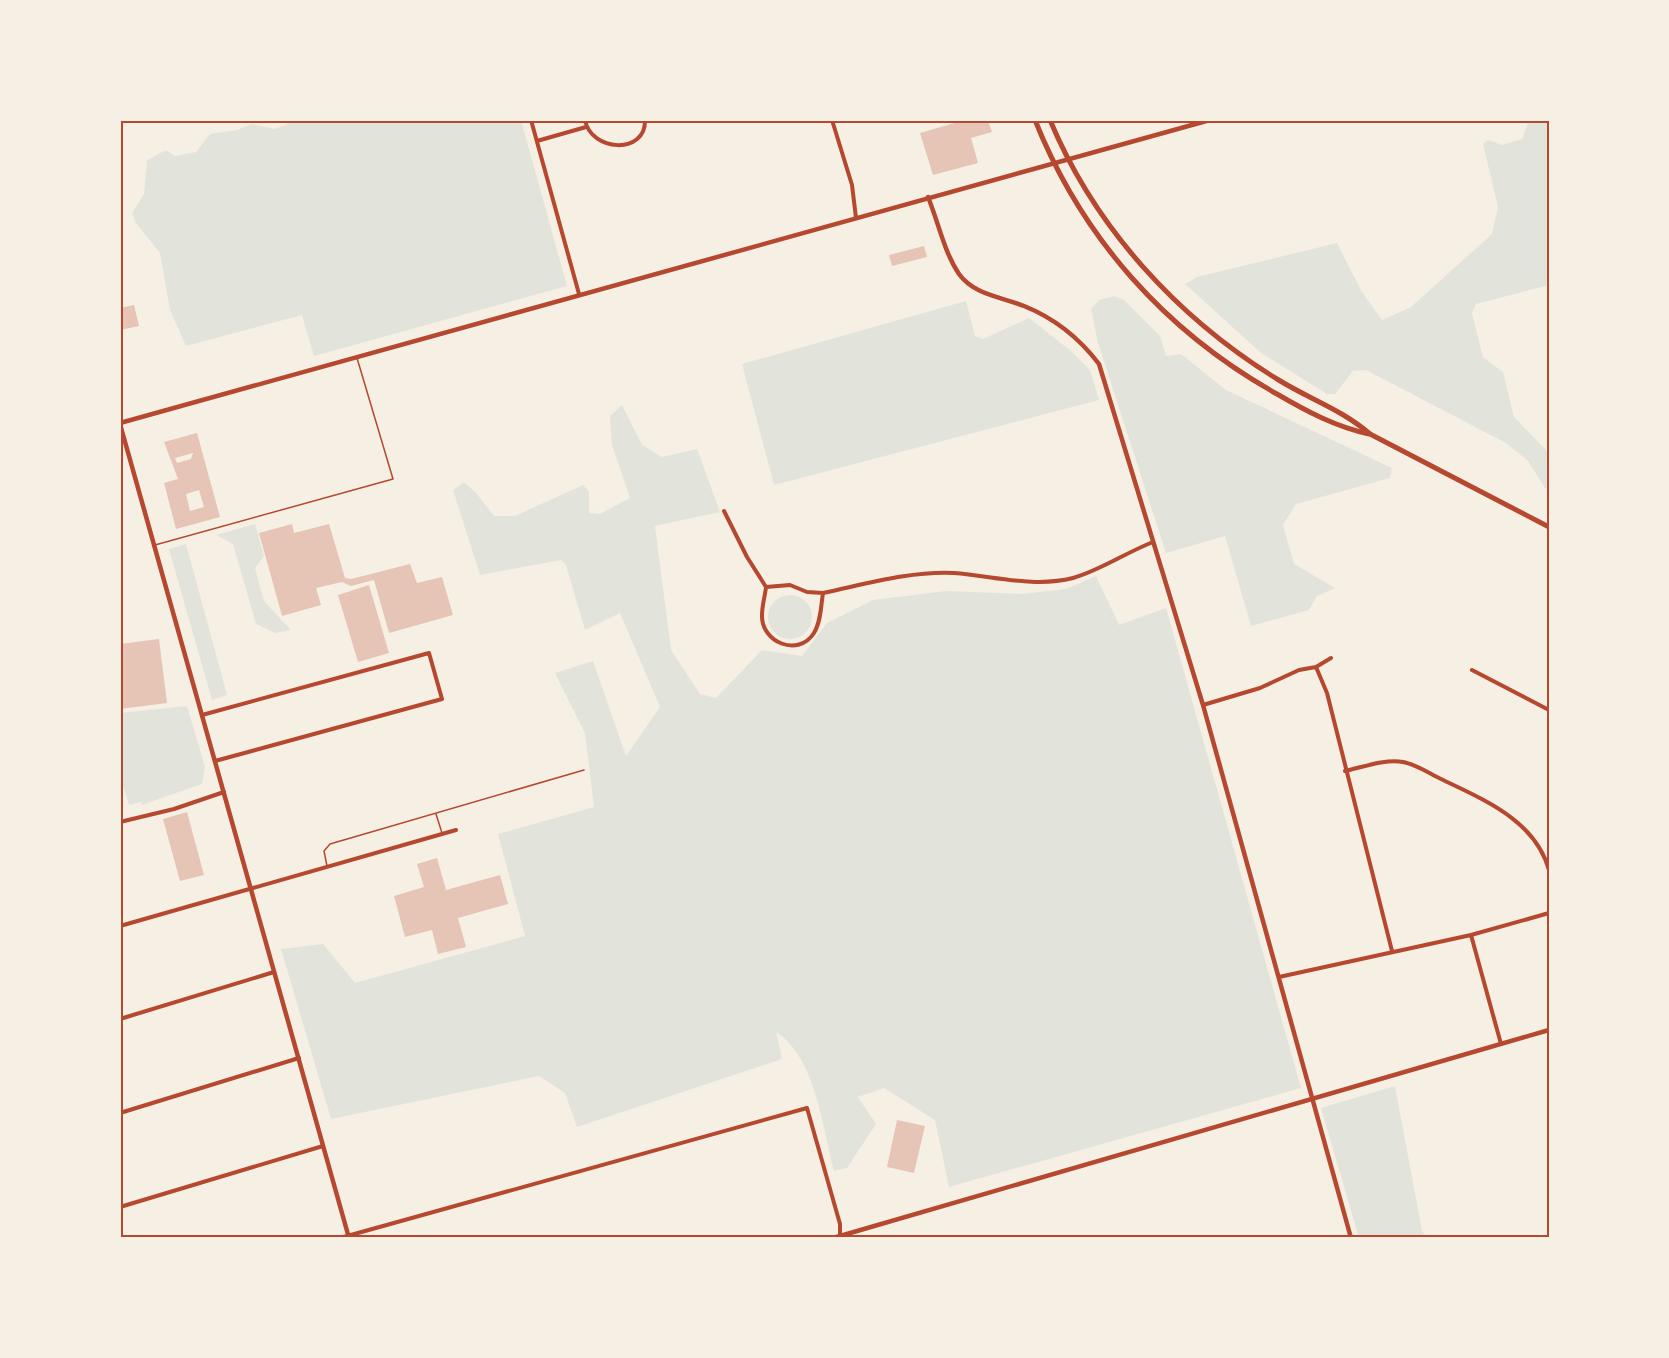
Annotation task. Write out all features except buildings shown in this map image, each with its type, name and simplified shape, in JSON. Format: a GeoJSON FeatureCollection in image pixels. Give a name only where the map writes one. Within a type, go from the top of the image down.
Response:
{"type":"FeatureCollection","features":[{"type":"Feature","properties":{"kind":"main road"},"geometry":{"type":"LineString","coordinates":[[1035,120],[1053,163],[1090,227],[1155,304],[1190,336],[1234,369],[1345,429],[1370,435]]}},
{"type":"Feature","properties":{"kind":"main road"},"geometry":{"type":"LineString","coordinates":[[1050,120],[1067,160],[1102,215],[1142,267],[1192,316],[1278,380],[1348,416],[1370,435],[1549,527]]}},
{"type":"Feature","properties":{"kind":"street"},"geometry":{"type":"LineString","coordinates":[[531,120],[579,294]]}},
{"type":"Feature","properties":{"kind":"street"},"geometry":{"type":"LineString","coordinates":[[585,120],[586,127],[594,137],[615,146],[636,140],[643,133],[645,120]]}},
{"type":"Feature","properties":{"kind":"street"},"geometry":{"type":"LineString","coordinates":[[832,120],[852,185],[856,218]]}},
{"type":"Feature","properties":{"kind":"street"},"geometry":{"type":"LineString","coordinates":[[349,1237],[120,423],[1210,120]]}},
{"type":"Feature","properties":{"kind":"street"},"geometry":{"type":"LineString","coordinates":[[537,141],[586,127]]}},
{"type":"Feature","properties":{"kind":"street"},"geometry":{"type":"LineString","coordinates":[[928,197],[960,274],[976,289],[1024,306],[1054,321],[1089,350],[1100,364],[1203,705],[1351,1238]]}},
{"type":"Feature","properties":{"kind":"street"},"geometry":{"type":"LineString","coordinates":[[724,511],[747,557],[766,587],[762,615],[768,636],[776,642],[793,646],[809,639],[819,622],[823,592]]}},
{"type":"Feature","properties":{"kind":"street"},"geometry":{"type":"LineString","coordinates":[[766,587],[790,585],[807,592],[823,592],[916,573],[956,573],[999,580],[1056,581],[1075,578],[1153,542]]}},
{"type":"Feature","properties":{"kind":"street"},"geometry":{"type":"LineString","coordinates":[[202,716],[429,653],[442,699],[215,761]]}},
{"type":"Feature","properties":{"kind":"street"},"geometry":{"type":"LineString","coordinates":[[1203,705],[1260,688],[1299,670],[1316,667],[1331,658]]}},
{"type":"Feature","properties":{"kind":"street"},"geometry":{"type":"LineString","coordinates":[[1316,667],[1327,693],[1392,951]]}},
{"type":"Feature","properties":{"kind":"street"},"geometry":{"type":"LineString","coordinates":[[1472,670],[1549,710]]}},
{"type":"Feature","properties":{"kind":"street"},"geometry":{"type":"LineString","coordinates":[[1345,771],[1390,762],[1405,762],[1482,799],[1513,818],[1537,841],[1549,870]]}},
{"type":"Feature","properties":{"kind":"street"},"geometry":{"type":"LineString","coordinates":[[120,822],[174,809],[225,792]]}},
{"type":"Feature","properties":{"kind":"street"},"geometry":{"type":"LineString","coordinates":[[120,926],[456,830]]}},
{"type":"Feature","properties":{"kind":"street"},"geometry":{"type":"LineString","coordinates":[[1279,977],[1471,935],[1549,913]]}},
{"type":"Feature","properties":{"kind":"street"},"geometry":{"type":"LineString","coordinates":[[1471,935],[1502,1044]]}},
{"type":"Feature","properties":{"kind":"street"},"geometry":{"type":"LineString","coordinates":[[120,1019],[274,972]]}},
{"type":"Feature","properties":{"kind":"street"},"geometry":{"type":"LineString","coordinates":[[833,1238],[1549,1030]]}},
{"type":"Feature","properties":{"kind":"street"},"geometry":{"type":"LineString","coordinates":[[120,1113],[299,1058]]}},
{"type":"Feature","properties":{"kind":"street"},"geometry":{"type":"LineString","coordinates":[[340,1238],[807,1108],[840,1237]]}},
{"type":"Feature","properties":{"kind":"street"},"geometry":{"type":"LineString","coordinates":[[120,1207],[324,1146]]}},
{"type":"Feature","properties":{"kind":"lane"},"geometry":{"type":"LineString","coordinates":[[154,546],[393,479],[357,357]]}},
{"type":"Feature","properties":{"kind":"lane"},"geometry":{"type":"LineString","coordinates":[[327,866],[324,851],[326,846],[584,770]]}},
{"type":"Feature","properties":{"kind":"lane"},"geometry":{"type":"LineString","coordinates":[[435,813],[442,834]]}},
{"type":"Feature","properties":{"kind":"shaded area"},"geometry":{"type":"Polygon","coordinates":[[[296,120],[521,120],[567,286],[314,356],[302,315],[186,346],[170,310],[160,253],[136,223],[132,213],[144,194],[147,160],[166,150],[175,156],[196,152],[210,134],[237,130],[252,124],[275,129],[296,120]]]}},
{"type":"Feature","properties":{"kind":"shaded area"},"geometry":{"type":"Polygon","coordinates":[[[1529,120],[1549,120],[1549,285],[1476,304],[1472,313],[1483,357],[1503,372],[1514,417],[1549,453],[1549,490],[1545,488],[1528,461],[1506,443],[1366,370],[1353,371],[1335,394],[1327,394],[1261,353],[1185,284],[1197,277],[1337,243],[1362,292],[1382,320],[1411,307],[1492,234],[1498,207],[1483,144],[1488,140],[1502,145],[1522,139],[1529,120]]]}},
{"type":"Feature","properties":{"kind":"shaded area"},"geometry":{"type":"Polygon","coordinates":[[[1114,296],[1124,300],[1160,336],[1166,356],[1181,354],[1226,390],[1392,468],[1390,478],[1296,504],[1283,525],[1294,564],[1335,588],[1317,596],[1309,610],[1251,626],[1225,536],[1166,553],[1098,343],[1091,309],[1099,300],[1114,296]]]}},
{"type":"Feature","properties":{"kind":"shaded area"},"geometry":{"type":"Polygon","coordinates":[[[966,301],[975,336],[983,339],[1029,318],[1071,351],[1090,370],[1099,400],[774,485],[742,364],[966,301]]]}},
{"type":"Feature","properties":{"kind":"shaded area"},"geometry":{"type":"Polygon","coordinates":[[[622,405],[642,445],[662,457],[697,449],[720,512],[655,526],[671,650],[700,694],[716,698],[762,650],[802,656],[827,623],[873,600],[946,591],[1022,594],[1066,589],[1096,576],[1119,625],[1166,608],[1301,1088],[949,1187],[935,1120],[884,1088],[858,1097],[876,1124],[847,1168],[834,1171],[809,1075],[789,1043],[776,1032],[782,1059],[577,1127],[565,1093],[539,1076],[331,1119],[281,949],[323,944],[355,983],[525,936],[498,834],[594,807],[585,733],[555,673],[593,661],[626,756],[660,707],[620,613],[585,630],[566,565],[561,560],[480,575],[453,490],[464,482],[477,494],[494,516],[515,516],[583,485],[589,492],[589,513],[600,514],[630,498],[612,445],[610,416],[622,405]]]}},
{"type":"Feature","properties":{"kind":"shaded area"},"geometry":{"type":"Polygon","coordinates":[[[255,524],[264,556],[255,568],[264,601],[291,630],[275,633],[256,624],[233,544],[216,535],[255,524]]]}},
{"type":"Feature","properties":{"kind":"shaded area"},"geometry":{"type":"Polygon","coordinates":[[[186,544],[227,695],[212,700],[169,549],[186,544]]]}},
{"type":"Feature","properties":{"kind":"shaded area"},"geometry":{"type":"Polygon","coordinates":[[[790,595],[805,602],[812,617],[805,632],[790,639],[775,632],[768,617],[775,602],[790,595]]]}},
{"type":"Feature","properties":{"kind":"shaded area"},"geometry":{"type":"Polygon","coordinates":[[[187,706],[205,767],[202,784],[142,805],[141,802],[129,805],[120,775],[120,713],[187,706]]]}},
{"type":"Feature","properties":{"kind":"shaded area"},"geometry":{"type":"Polygon","coordinates":[[[1395,1086],[1422,1231],[1427,1238],[1359,1238],[1321,1108],[1395,1086]]]}}]}
